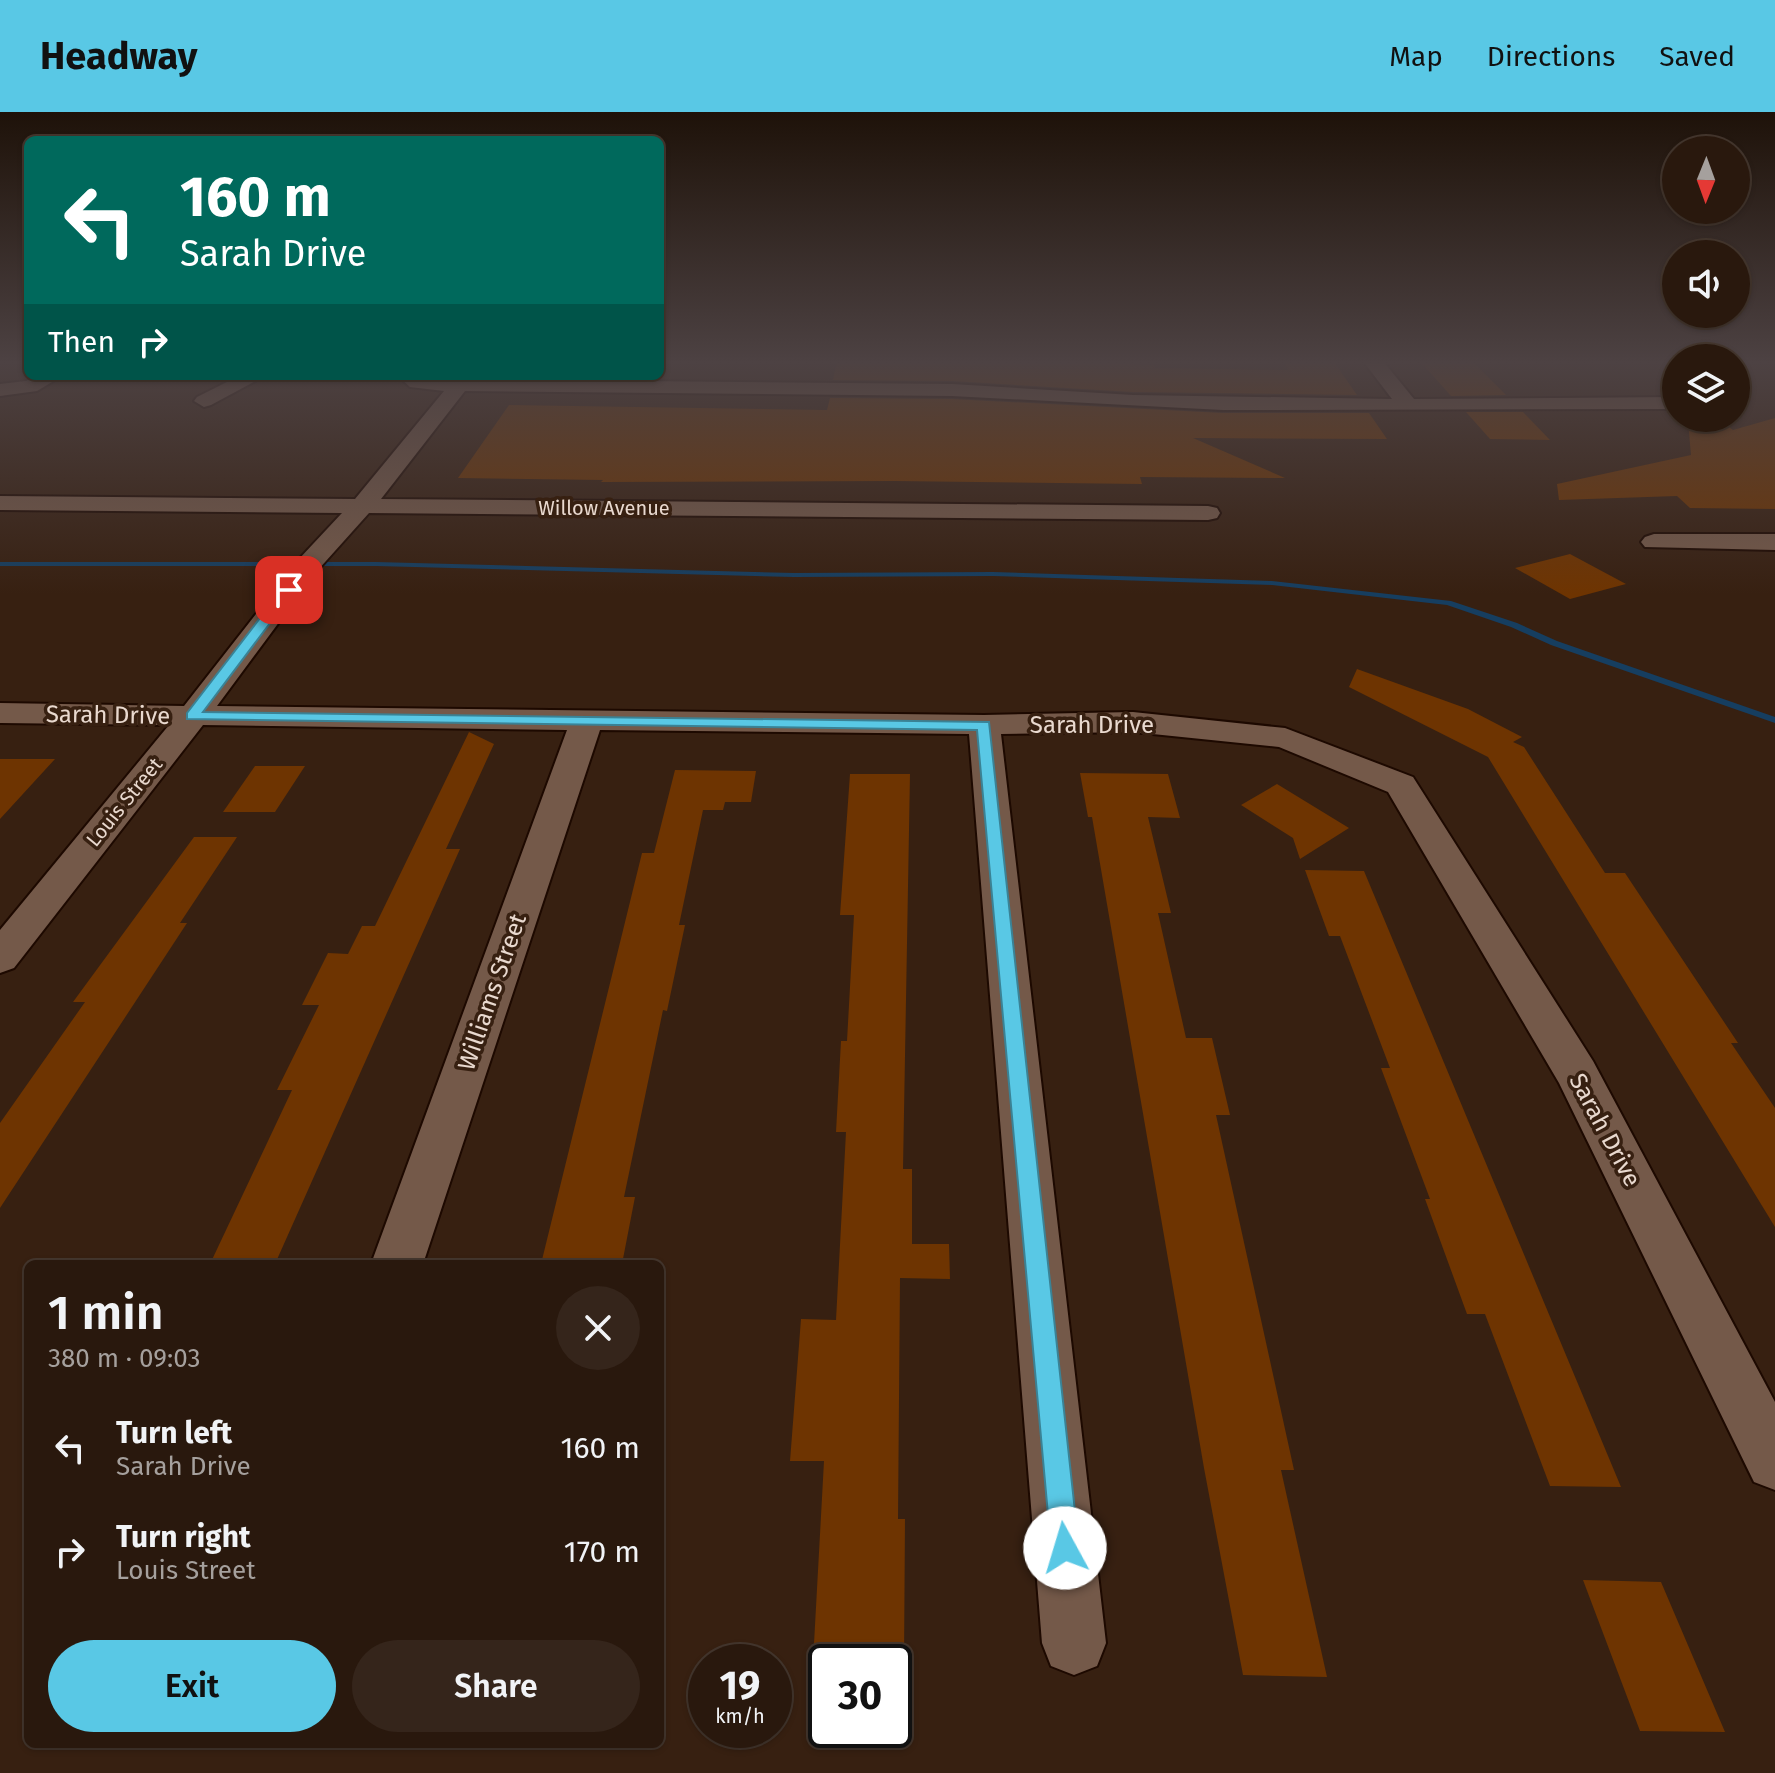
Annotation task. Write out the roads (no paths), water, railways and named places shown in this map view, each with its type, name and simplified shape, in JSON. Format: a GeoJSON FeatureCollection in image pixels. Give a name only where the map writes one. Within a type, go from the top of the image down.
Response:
{"type":"FeatureCollection","features":[{"type":"Feature","properties":{"kind":"street","name":"Louis Street"},"geometry":{"type":"LineString","coordinates":[[0,958],[193,716],[308,565],[362,506],[417,439]]}},
{"type":"Feature","properties":{"kind":"street","name":"Willow Avenue"},"geometry":{"type":"LineString","coordinates":[[0,503],[1208,513]]}},
{"type":"Feature","properties":{"kind":"street"},"geometry":{"type":"LineString","coordinates":[[1654,542],[1775,542]]}},
{"type":"Feature","properties":{"kind":"street","name":"Sarah Drive"},"geometry":{"type":"LineString","coordinates":[[0,713],[984,725],[1133,722],[1285,738],[1401,785],[1577,1074],[1775,1461]]}},
{"type":"Feature","properties":{"kind":"street","name":"Williams Street"},"geometry":{"type":"LineString","coordinates":[[398,1260],[587,720]]}},
{"type":"Feature","properties":{"kind":"street"},"geometry":{"type":"LineString","coordinates":[[984,725],[1074,1643]]}},
{"type":"Feature","properties":{"kind":"waterway"},"geometry":{"type":"LineString","coordinates":[[0,564],[376,564],[794,575],[993,574],[1272,583],[1448,603],[1775,720]]}}]}
